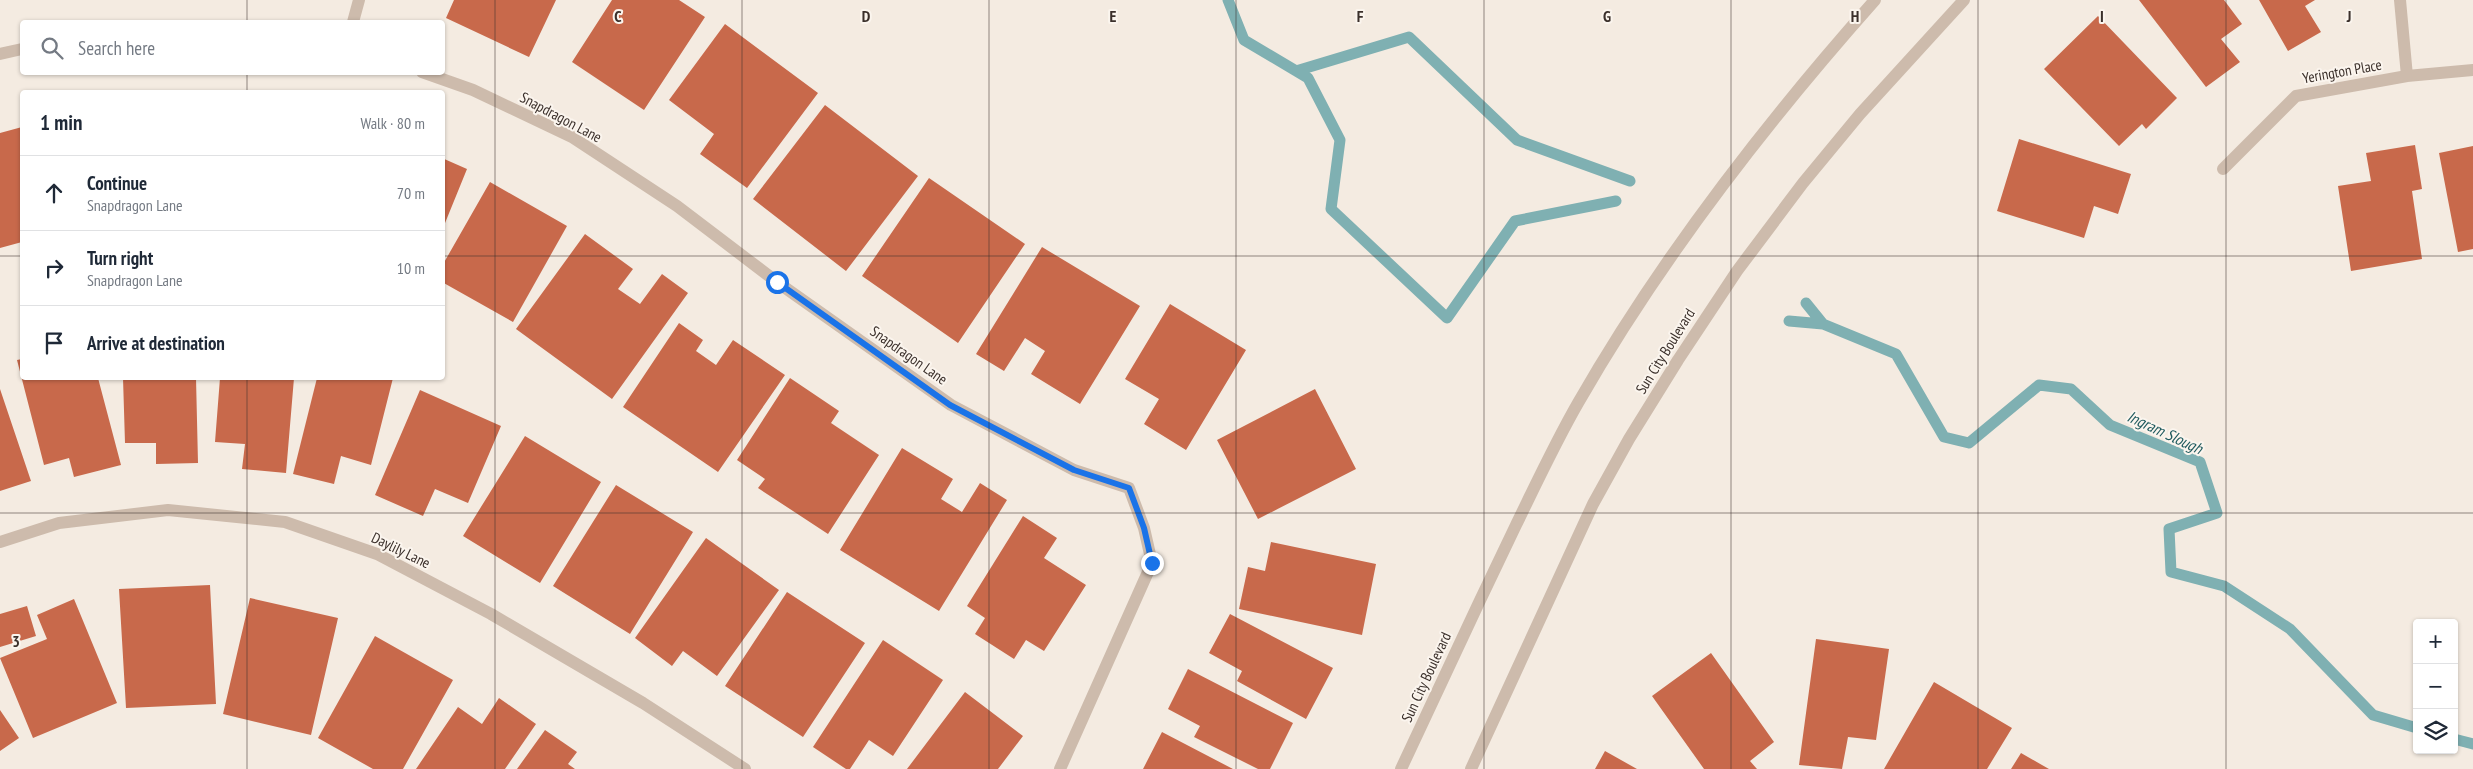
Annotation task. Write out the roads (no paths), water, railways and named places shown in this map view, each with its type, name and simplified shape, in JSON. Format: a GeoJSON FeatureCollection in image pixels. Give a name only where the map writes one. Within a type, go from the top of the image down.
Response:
{"type":"FeatureCollection","features":[{"type":"Feature","properties":{"kind":"street"},"geometry":{"type":"LineString","coordinates":[[354,20],[360,0]]}},
{"type":"Feature","properties":{"kind":"street","name":"Sun City Boulevard"},"geometry":{"type":"LineString","coordinates":[[1401,769],[1543,470],[1577,404],[1627,322],[1685,234],[1754,143],[1875,0]]}},
{"type":"Feature","properties":{"kind":"street","name":"Sun City Boulevard"},"geometry":{"type":"LineString","coordinates":[[1471,769],[1594,504],[1629,439],[1678,360],[1737,271],[1803,183],[1860,114],[1964,0]]}},
{"type":"Feature","properties":{"kind":"street"},"geometry":{"type":"LineString","coordinates":[[2400,0],[2407,76]]}},
{"type":"Feature","properties":{"kind":"street"},"geometry":{"type":"LineString","coordinates":[[0,54],[20,49]]}},
{"type":"Feature","properties":{"kind":"street","name":"Yerington Place"},"geometry":{"type":"LineString","coordinates":[[2224,169],[2296,96],[2407,76],[2473,70]]}},
{"type":"Feature","properties":{"kind":"street","name":"Snapdragon Lane"},"geometry":{"type":"LineString","coordinates":[[431,75],[474,90],[572,138],[677,206],[777,282],[950,405],[1074,470],[1129,488],[1144,528],[1152,563],[1060,769]]}},
{"type":"Feature","properties":{"kind":"street","name":"Daylily Lane"},"geometry":{"type":"LineString","coordinates":[[0,542],[59,523],[168,510],[285,522],[377,554],[491,614],[643,703],[745,769]]}},
{"type":"Feature","properties":{"kind":"waterway"},"geometry":{"type":"LineString","coordinates":[[1228,0],[1244,40],[1308,78],[1340,140],[1331,209],[1447,318],[1515,221],[1616,201]]}},
{"type":"Feature","properties":{"kind":"waterway"},"geometry":{"type":"LineString","coordinates":[[1296,71],[1409,37],[1517,140],[1630,181]]}},
{"type":"Feature","properties":{"kind":"waterway","name":"Ingram Slough"},"geometry":{"type":"LineString","coordinates":[[1806,303],[1823,324]]}},
{"type":"Feature","properties":{"kind":"waterway","name":"Ingram Slough"},"geometry":{"type":"LineString","coordinates":[[1789,321],[1823,324],[1896,354],[1944,437],[1969,443],[2039,385],[2071,389],[2110,425],[2200,462],[2217,513],[2169,529],[2171,572],[2224,586],[2290,629],[2373,715],[2413,727]]}},
{"type":"Feature","properties":{"kind":"waterway","name":"Ingram Slough"},"geometry":{"type":"LineString","coordinates":[[2458,740],[2473,744]]}}]}
